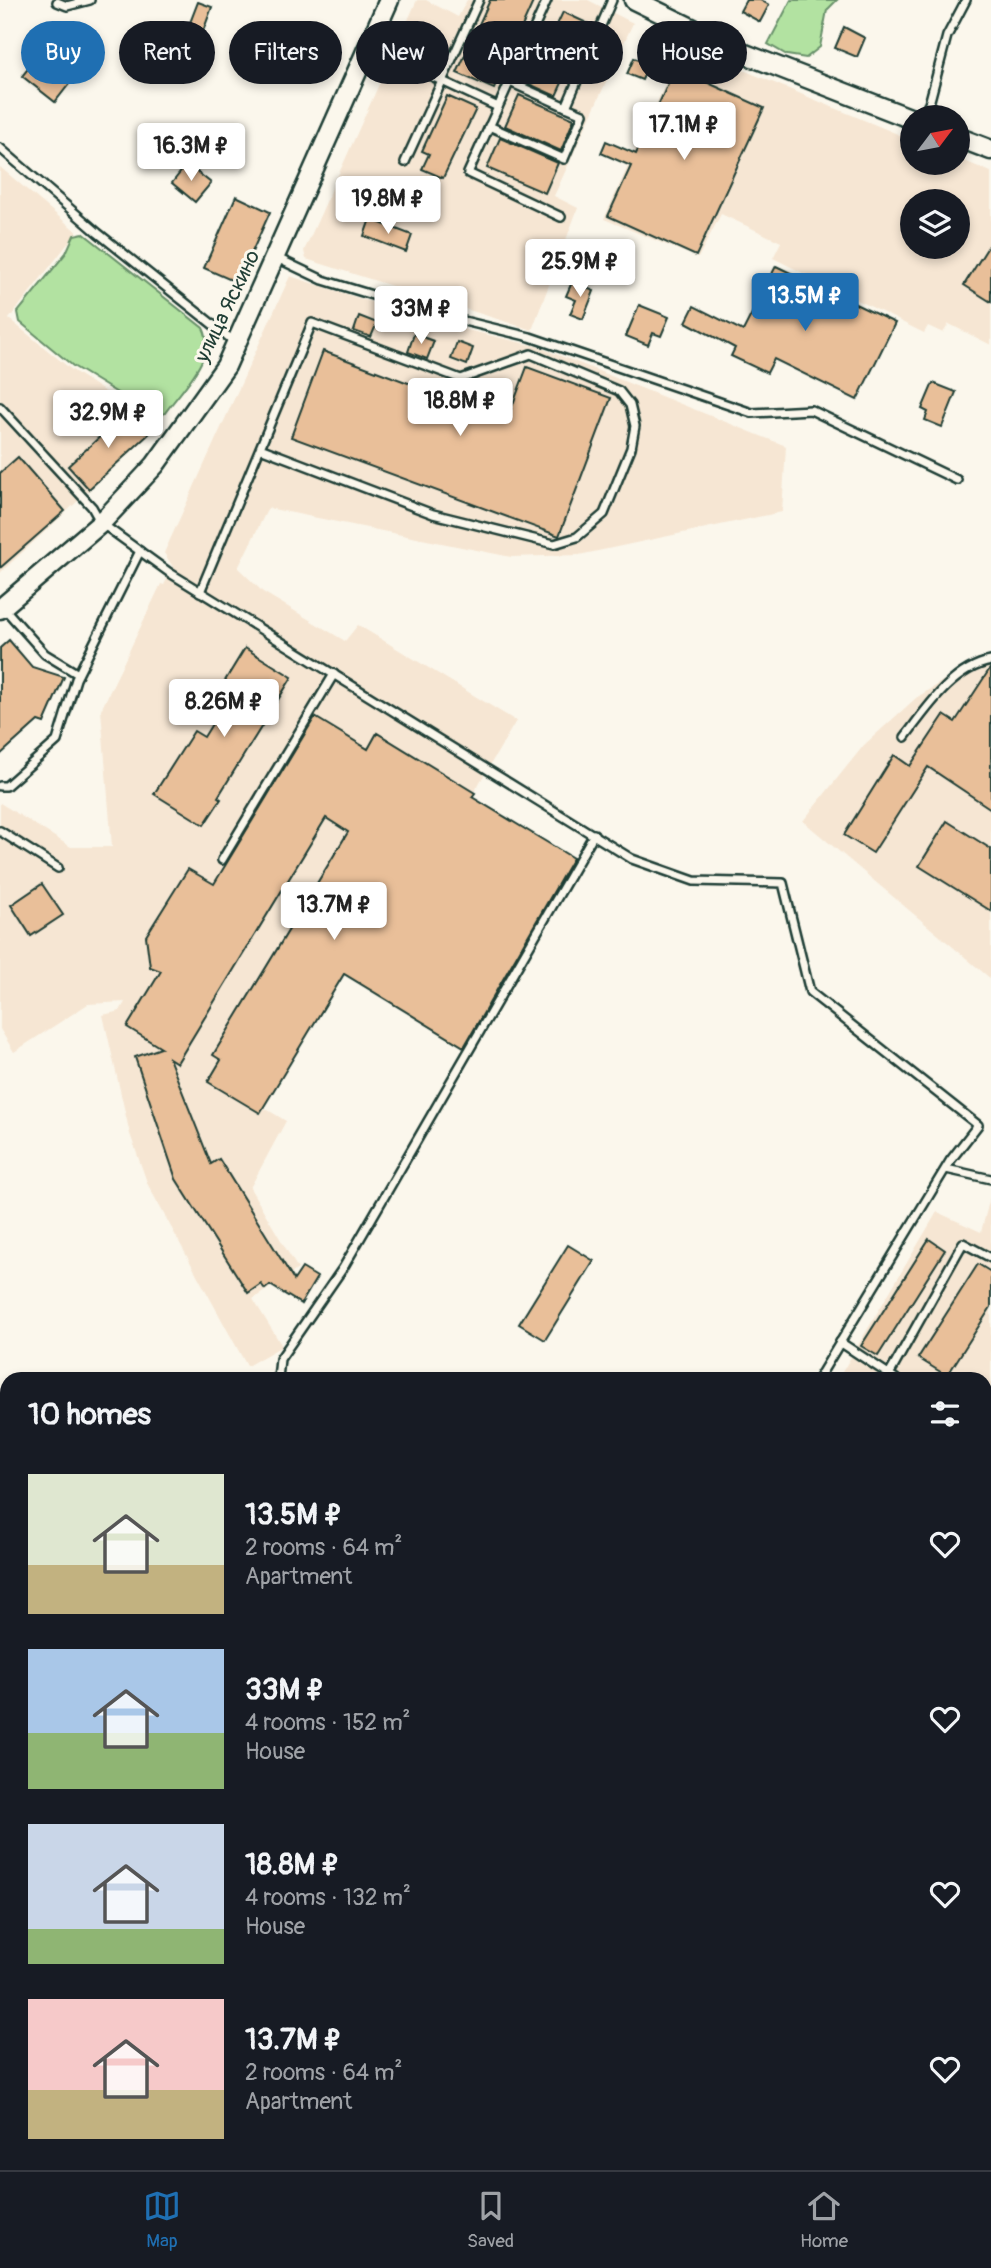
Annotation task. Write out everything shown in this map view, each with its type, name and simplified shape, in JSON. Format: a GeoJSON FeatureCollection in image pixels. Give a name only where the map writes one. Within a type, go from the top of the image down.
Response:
{"type":"FeatureCollection","features":[{"type":"Feature","properties":{"kind":"street","name":"улица Яскино"},"geometry":{"type":"LineString","coordinates":[[380,21],[389,0]]}},
{"type":"Feature","properties":{"kind":"street"},"geometry":{"type":"LineString","coordinates":[[634,0],[745,54],[900,114]]}},
{"type":"Feature","properties":{"kind":"street","name":"улица Яскино"},"geometry":{"type":"LineString","coordinates":[[2,608],[101,523],[155,464],[194,414],[226,366],[356,75]]}},
{"type":"Feature","properties":{"kind":"street"},"geometry":{"type":"LineString","coordinates":[[970,141],[991,150]]}},
{"type":"Feature","properties":{"kind":"lane"},"geometry":{"type":"LineString","coordinates":[[57,2],[67,6],[90,0]]}},
{"type":"Feature","properties":{"kind":"lane"},"geometry":{"type":"LineString","coordinates":[[449,66],[480,0]]}},
{"type":"Feature","properties":{"kind":"lane"},"geometry":{"type":"LineString","coordinates":[[538,21],[547,0]]}},
{"type":"Feature","properties":{"kind":"lane"},"geometry":{"type":"LineString","coordinates":[[566,107],[612,0]]}},
{"type":"Feature","properties":{"kind":"lane"},"geometry":{"type":"LineString","coordinates":[[928,105],[947,36],[967,0]]}},
{"type":"Feature","properties":{"kind":"lane"},"geometry":{"type":"LineString","coordinates":[[405,162],[441,84]]}},
{"type":"Feature","properties":{"kind":"lane"},"geometry":{"type":"LineString","coordinates":[[448,84],[498,107]]}},
{"type":"Feature","properties":{"kind":"lane"},"geometry":{"type":"LineString","coordinates":[[509,84],[468,173],[561,217]]}},
{"type":"Feature","properties":{"kind":"lane"},"geometry":{"type":"LineString","coordinates":[[489,126],[564,159],[583,114],[514,84]]}},
{"type":"Feature","properties":{"kind":"lane"},"geometry":{"type":"LineString","coordinates":[[0,148],[99,233],[237,343]]}},
{"type":"Feature","properties":{"kind":"lane"},"geometry":{"type":"LineString","coordinates":[[276,258],[323,280],[431,313],[530,337],[752,413],[811,410],[957,480]]}},
{"type":"Feature","properties":{"kind":"lane"},"geometry":{"type":"LineString","coordinates":[[200,592],[312,323],[461,379],[531,354],[619,391],[630,405],[635,426],[631,448],[604,514],[577,537],[554,544],[433,514],[260,448]]}},
{"type":"Feature","properties":{"kind":"lane"},"geometry":{"type":"LineString","coordinates":[[0,407],[92,507],[101,523],[140,551],[200,592],[632,859],[694,881],[783,883],[810,992],[978,1125],[946,1169],[822,1372]]}},
{"type":"Feature","properties":{"kind":"lane"},"geometry":{"type":"LineString","coordinates":[[0,786],[6,786],[57,741],[78,674],[140,551]]}},
{"type":"Feature","properties":{"kind":"lane"},"geometry":{"type":"LineString","coordinates":[[2,608],[45,654],[78,674]]}},
{"type":"Feature","properties":{"kind":"lane"},"geometry":{"type":"LineString","coordinates":[[905,737],[939,693],[980,663],[991,661]]}},
{"type":"Feature","properties":{"kind":"lane"},"geometry":{"type":"LineString","coordinates":[[222,859],[334,674]]}},
{"type":"Feature","properties":{"kind":"lane"},"geometry":{"type":"LineString","coordinates":[[0,831],[58,868]]}},
{"type":"Feature","properties":{"kind":"lane"},"geometry":{"type":"LineString","coordinates":[[279,1372],[280,1359],[343,1268],[594,834]]}},
{"type":"Feature","properties":{"kind":"lane"},"geometry":{"type":"LineString","coordinates":[[946,1169],[991,1180]]}},
{"type":"Feature","properties":{"kind":"lane"},"geometry":{"type":"LineString","coordinates":[[895,1372],[963,1243],[991,1258]]}},
{"type":"Feature","properties":{"kind":"lane"},"geometry":{"type":"LineString","coordinates":[[840,1342],[885,1372]]}},
{"type":"Feature","properties":{"kind":"shaded area"},"geometry":{"type":"Polygon","coordinates":[[[417,0],[426,0],[458,17],[467,0],[588,0],[633,23],[623,45],[623,21],[463,21],[463,84],[605,84],[554,196],[578,208],[532,330],[306,259],[304,251],[379,84],[449,84],[449,21],[408,21],[417,0]]]}},
{"type":"Feature","properties":{"kind":"shaded area"},"geometry":{"type":"Polygon","coordinates":[[[747,72],[900,135],[900,175],[970,175],[970,163],[991,172],[991,345],[949,324],[943,333],[928,326],[924,333],[773,258],[781,242],[721,214],[698,258],[604,219],[665,84],[747,84],[747,72]]]}},
{"type":"Feature","properties":{"kind":"shaded area"},"geometry":{"type":"Polygon","coordinates":[[[0,167],[77,232],[9,319],[72,370],[158,427],[0,573],[0,167]]]}},
{"type":"Feature","properties":{"kind":"shaded area"},"geometry":{"type":"Polygon","coordinates":[[[290,276],[436,323],[536,346],[786,446],[782,512],[579,555],[511,557],[268,508],[238,568],[263,592],[345,641],[358,625],[516,721],[428,870],[412,861],[263,1107],[286,1121],[250,1188],[298,1269],[253,1299],[282,1346],[247,1366],[148,1185],[130,1134],[103,1015],[120,1011],[125,1002],[88,1004],[14,1052],[0,1029],[0,803],[71,847],[112,847],[101,710],[161,584],[164,585],[173,567],[164,553],[290,276]]]}},
{"type":"Feature","properties":{"kind":"shaded area"},"geometry":{"type":"Polygon","coordinates":[[[991,656],[991,979],[803,821],[864,745],[916,698],[969,664],[991,656]]]}},
{"type":"Feature","properties":{"kind":"shaded area"},"geometry":{"type":"Polygon","coordinates":[[[991,1194],[991,1372],[842,1372],[937,1212],[981,1232],[991,1194]]]}},
{"type":"Feature","properties":{"kind":"green space"},"geometry":{"type":"Polygon","coordinates":[[[791,0],[837,0],[827,10],[820,47],[806,58],[787,55],[768,44],[791,0]]]}},
{"type":"Feature","properties":{"kind":"green space"},"geometry":{"type":"Polygon","coordinates":[[[83,233],[203,328],[206,350],[202,361],[165,413],[157,417],[73,366],[20,322],[18,312],[66,253],[74,235],[83,233]]]}},
{"type":"Feature","properties":{"kind":"building"},"geometry":{"type":"Polygon","coordinates":[[[490,0],[534,0],[525,21],[481,21],[490,0]]]}},
{"type":"Feature","properties":{"kind":"building"},"geometry":{"type":"Polygon","coordinates":[[[746,0],[760,0],[769,5],[760,22],[740,11],[746,0]]]}},
{"type":"Feature","properties":{"kind":"building"},"geometry":{"type":"Polygon","coordinates":[[[198,2],[212,7],[207,21],[191,21],[198,2]]]}},
{"type":"Feature","properties":{"kind":"building"},"geometry":{"type":"Polygon","coordinates":[[[563,12],[582,21],[559,21],[563,12]]]}},
{"type":"Feature","properties":{"kind":"building"},"geometry":{"type":"Polygon","coordinates":[[[844,27],[865,38],[857,57],[835,48],[844,27]]]}},
{"type":"Feature","properties":{"kind":"building"},"geometry":{"type":"Polygon","coordinates":[[[634,58],[637,59],[637,78],[627,74],[634,58]]]}},
{"type":"Feature","properties":{"kind":"building"},"geometry":{"type":"Polygon","coordinates":[[[463,60],[463,76],[457,73],[463,60]]]}},
{"type":"Feature","properties":{"kind":"building"},"geometry":{"type":"Polygon","coordinates":[[[32,84],[69,84],[55,102],[32,84]]]}},
{"type":"Feature","properties":{"kind":"building"},"geometry":{"type":"Polygon","coordinates":[[[482,84],[496,84],[494,89],[482,84]]]}},
{"type":"Feature","properties":{"kind":"building"},"geometry":{"type":"Polygon","coordinates":[[[529,84],[562,84],[556,96],[529,84]]]}},
{"type":"Feature","properties":{"kind":"building"},"geometry":{"type":"Polygon","coordinates":[[[668,84],[711,84],[764,108],[696,256],[608,216],[631,166],[601,153],[606,141],[636,154],[668,84]]]}},
{"type":"Feature","properties":{"kind":"building"},"geometry":{"type":"Polygon","coordinates":[[[519,95],[574,119],[561,151],[505,126],[519,95]]]}},
{"type":"Feature","properties":{"kind":"building"},"geometry":{"type":"Polygon","coordinates":[[[447,96],[476,109],[443,178],[422,169],[429,154],[422,151],[447,96]]]}},
{"type":"Feature","properties":{"kind":"building"},"geometry":{"type":"Polygon","coordinates":[[[500,138],[558,163],[545,193],[487,168],[500,138]]]}},
{"type":"Feature","properties":{"kind":"building"},"geometry":{"type":"Polygon","coordinates":[[[187,164],[211,183],[195,202],[172,183],[187,164]]]}},
{"type":"Feature","properties":{"kind":"building"},"geometry":{"type":"Polygon","coordinates":[[[236,196],[270,212],[238,283],[204,268],[236,196]]]}},
{"type":"Feature","properties":{"kind":"building"},"geometry":{"type":"Polygon","coordinates":[[[370,219],[412,235],[406,252],[364,236],[370,219]]]}},
{"type":"Feature","properties":{"kind":"building"},"geometry":{"type":"Polygon","coordinates":[[[991,242],[991,302],[964,285],[991,242]]]}},
{"type":"Feature","properties":{"kind":"building"},"geometry":{"type":"Polygon","coordinates":[[[776,266],[895,323],[857,400],[774,359],[767,373],[731,356],[735,348],[686,322],[694,306],[743,331],[776,266]]]}},
{"type":"Feature","properties":{"kind":"building"},"geometry":{"type":"Polygon","coordinates":[[[572,282],[594,291],[583,319],[570,314],[576,300],[566,296],[572,282]]]}},
{"type":"Feature","properties":{"kind":"building"},"geometry":{"type":"Polygon","coordinates":[[[639,305],[669,317],[661,336],[653,333],[648,345],[626,336],[639,305]]]}},
{"type":"Feature","properties":{"kind":"building"},"geometry":{"type":"Polygon","coordinates":[[[359,316],[377,323],[371,337],[354,331],[359,316]]]}},
{"type":"Feature","properties":{"kind":"building"},"geometry":{"type":"Polygon","coordinates":[[[414,334],[434,341],[427,359],[408,352],[414,334]]]}},
{"type":"Feature","properties":{"kind":"building"},"geometry":{"type":"Polygon","coordinates":[[[457,342],[473,348],[467,365],[451,359],[457,342]]]}},
{"type":"Feature","properties":{"kind":"building"},"geometry":{"type":"Polygon","coordinates":[[[323,351],[507,420],[527,367],[611,398],[559,536],[291,437],[323,351]]]}},
{"type":"Feature","properties":{"kind":"building"},"geometry":{"type":"Polygon","coordinates":[[[933,383],[956,392],[942,427],[925,420],[928,412],[922,409],[933,383]]]}},
{"type":"Feature","properties":{"kind":"building"},"geometry":{"type":"Polygon","coordinates":[[[128,411],[149,434],[89,489],[68,466],[128,411]]]}},
{"type":"Feature","properties":{"kind":"building"},"geometry":{"type":"Polygon","coordinates":[[[18,457],[65,511],[0,568],[0,473],[18,457]]]}},
{"type":"Feature","properties":{"kind":"building"},"geometry":{"type":"Polygon","coordinates":[[[9,640],[32,667],[64,677],[44,723],[38,721],[0,755],[0,648],[9,640]]]}},
{"type":"Feature","properties":{"kind":"building"},"geometry":{"type":"Polygon","coordinates":[[[245,648],[292,677],[218,797],[221,799],[204,825],[154,794],[194,731],[204,737],[233,690],[223,684],[245,648]]]}},
{"type":"Feature","properties":{"kind":"building"},"geometry":{"type":"Polygon","coordinates":[[[991,667],[991,809],[928,767],[873,853],[844,835],[894,755],[910,766],[944,715],[955,722],[991,667]]]}},
{"type":"Feature","properties":{"kind":"building"},"geometry":{"type":"Polygon","coordinates":[[[315,717],[368,749],[377,733],[475,793],[472,797],[573,858],[464,1047],[344,974],[260,1113],[208,1082],[221,1060],[213,1055],[348,832],[326,818],[177,1063],[169,1058],[211,1164],[219,1159],[294,1280],[302,1268],[317,1277],[301,1304],[270,1285],[265,1289],[261,1284],[248,1293],[176,1179],[135,1057],[161,1048],[127,1027],[161,971],[150,967],[146,936],[188,869],[214,884],[315,717]]]}},
{"type":"Feature","properties":{"kind":"building"},"geometry":{"type":"Polygon","coordinates":[[[947,821],[991,849],[991,911],[919,866],[947,821]]]}},
{"type":"Feature","properties":{"kind":"building"},"geometry":{"type":"Polygon","coordinates":[[[42,884],[63,915],[31,936],[11,905],[42,884]]]}},
{"type":"Feature","properties":{"kind":"building"},"geometry":{"type":"Polygon","coordinates":[[[929,1239],[945,1250],[878,1356],[861,1346],[929,1239]]]}},
{"type":"Feature","properties":{"kind":"building"},"geometry":{"type":"Polygon","coordinates":[[[568,1245],[594,1261],[545,1340],[519,1324],[568,1245]]]}},
{"type":"Feature","properties":{"kind":"building"},"geometry":{"type":"Polygon","coordinates":[[[978,1264],[991,1272],[991,1307],[950,1372],[941,1372],[918,1358],[978,1264]]]}}]}
